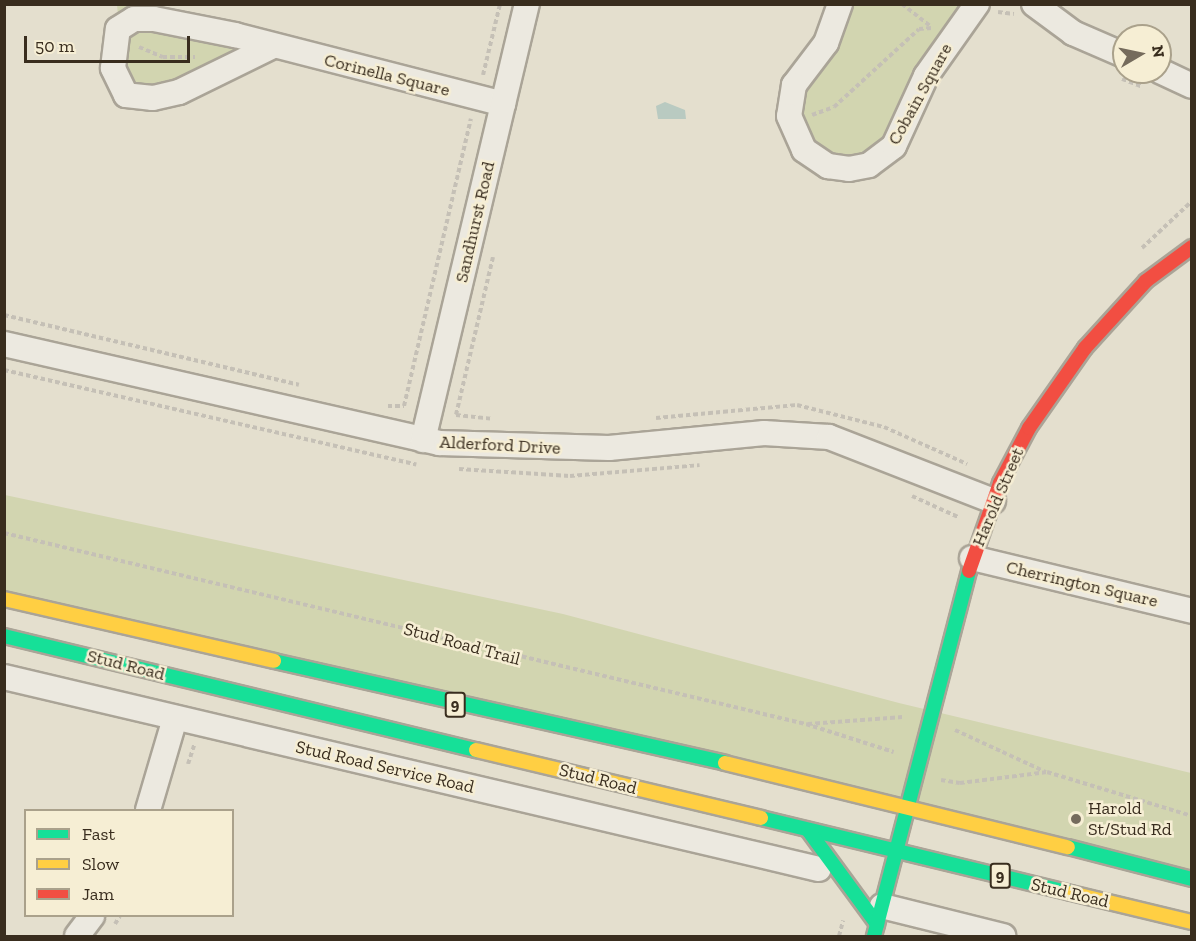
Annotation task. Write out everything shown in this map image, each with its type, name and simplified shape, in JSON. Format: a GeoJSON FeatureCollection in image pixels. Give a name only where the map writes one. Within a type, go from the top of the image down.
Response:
{"type":"FeatureCollection","features":[{"type":"Feature","properties":{"kind":"main road","name":"Harold Street"},"geometry":{"type":"LineString","coordinates":[[878,922],[972,558],[993,501],[1029,428],[1085,348],[1146,281],[1191,247]]}},
{"type":"Feature","properties":{"kind":"main road","name":"Stud Road"},"geometry":{"type":"LineString","coordinates":[[4,599],[907,805],[1191,879]]}},
{"type":"Feature","properties":{"kind":"main road","name":"Stud Road"},"geometry":{"type":"LineString","coordinates":[[4,636],[1191,922]]}},
{"type":"Feature","properties":{"kind":"main road"},"geometry":{"type":"LineString","coordinates":[[808,830],[878,922]]}},
{"type":"Feature","properties":{"kind":"street","name":"Sandhurst Road"},"geometry":{"type":"LineString","coordinates":[[423,440],[527,4]]}},
{"type":"Feature","properties":{"kind":"street"},"geometry":{"type":"LineString","coordinates":[[789,116],[794,85],[826,43],[840,4]]}},
{"type":"Feature","properties":{"kind":"street","name":"Cobain Square"},"geometry":{"type":"LineString","coordinates":[[789,116],[799,143],[820,162],[849,169],[877,160],[894,146],[926,75],[977,4]]}},
{"type":"Feature","properties":{"kind":"street"},"geometry":{"type":"LineString","coordinates":[[1034,4],[1073,33],[1112,50]]}},
{"type":"Feature","properties":{"kind":"street","name":"Corinella Square"},"geometry":{"type":"LineString","coordinates":[[271,47],[179,92],[153,98],[126,94],[112,69],[115,35],[134,19],[174,22],[503,104]]}},
{"type":"Feature","properties":{"kind":"street"},"geometry":{"type":"LineString","coordinates":[[1172,77],[1191,86]]}},
{"type":"Feature","properties":{"kind":"street","name":"Alderford Drive"},"geometry":{"type":"LineString","coordinates":[[4,344],[423,440],[599,448],[764,433],[810,434],[864,447],[993,501]]}},
{"type":"Feature","properties":{"kind":"street","name":"Cherrington Square"},"geometry":{"type":"LineString","coordinates":[[972,558],[1191,611]]}},
{"type":"Feature","properties":{"kind":"street","name":"Stud Road Service Road"},"geometry":{"type":"LineString","coordinates":[[4,677],[819,869]]}},
{"type":"Feature","properties":{"kind":"street"},"geometry":{"type":"LineString","coordinates":[[148,809],[175,718]]}},
{"type":"Feature","properties":{"kind":"street"},"geometry":{"type":"LineString","coordinates":[[766,858],[774,821]]}},
{"type":"Feature","properties":{"kind":"street"},"geometry":{"type":"LineString","coordinates":[[77,936],[91,917]]}},
{"type":"Feature","properties":{"kind":"street"},"geometry":{"type":"LineString","coordinates":[[878,922],[1004,936]]}},
{"type":"Feature","properties":{"kind":"path"},"geometry":{"type":"LineString","coordinates":[[482,79],[500,4]]}},
{"type":"Feature","properties":{"kind":"path"},"geometry":{"type":"LineString","coordinates":[[902,4],[938,32]]}},
{"type":"Feature","properties":{"kind":"path"},"geometry":{"type":"LineString","coordinates":[[1008,11],[1011,4]]}},
{"type":"Feature","properties":{"kind":"path"},"geometry":{"type":"LineString","coordinates":[[789,116],[826,112],[914,33],[932,28]]}},
{"type":"Feature","properties":{"kind":"path"},"geometry":{"type":"LineString","coordinates":[[135,40],[155,55],[204,57]]}},
{"type":"Feature","properties":{"kind":"path"},"geometry":{"type":"LineString","coordinates":[[385,406],[404,406],[471,120],[460,117]]}},
{"type":"Feature","properties":{"kind":"path"},"geometry":{"type":"LineString","coordinates":[[4,315],[304,386]]}},
{"type":"Feature","properties":{"kind":"path","name":"Stud Road Trail"},"geometry":{"type":"LineString","coordinates":[[4,532],[806,724],[894,752],[893,760]]}},
{"type":"Feature","properties":{"kind":"path"},"geometry":{"type":"LineString","coordinates":[[806,724],[903,717]]}},
{"type":"Feature","properties":{"kind":"path"},"geometry":{"type":"LineString","coordinates":[[954,729],[1047,772],[1191,816]]}},
{"type":"Feature","properties":{"kind":"path"},"geometry":{"type":"LineString","coordinates":[[935,779],[960,783],[1047,772]]}},
{"type":"Feature","properties":{"kind":"green space"},"geometry":{"type":"Polygon","coordinates":[[[117,5],[131,5],[134,19],[271,47],[179,92],[126,95],[117,5]]]}},
{"type":"Feature","properties":{"kind":"green space"},"geometry":{"type":"Polygon","coordinates":[[[840,5],[977,5],[894,146],[828,166],[789,116],[840,5]]]}},
{"type":"Feature","properties":{"kind":"green space"},"geometry":{"type":"Polygon","coordinates":[[[5,495],[563,614],[899,703],[1191,773],[1191,878],[5,597],[5,495]]]}},
{"type":"Feature","properties":{"kind":"shaded area"},"geometry":{"type":"Polygon","coordinates":[[[665,102],[685,110],[686,119],[658,119],[656,106],[665,102]]]}},
{"type":"Feature","properties":{"kind":"traffic: fast"},"geometry":{"type":"LineString","coordinates":[[874,936],[969,571]]}},
{"type":"Feature","properties":{"kind":"traffic: fast"},"geometry":{"type":"LineString","coordinates":[[4,636],[476,750]]}},
{"type":"Feature","properties":{"kind":"traffic: fast"},"geometry":{"type":"LineString","coordinates":[[274,661],[725,763]]}},
{"type":"Feature","properties":{"kind":"traffic: fast"},"geometry":{"type":"LineString","coordinates":[[761,818],[1071,893]]}},
{"type":"Feature","properties":{"kind":"traffic: fast"},"geometry":{"type":"LineString","coordinates":[[808,830],[877,924]]}},
{"type":"Feature","properties":{"kind":"traffic: fast"},"geometry":{"type":"LineString","coordinates":[[1068,847],[1192,879]]}},
{"type":"Feature","properties":{"kind":"traffic: slow"},"geometry":{"type":"LineString","coordinates":[[4,599],[274,661]]}},
{"type":"Feature","properties":{"kind":"traffic: slow"},"geometry":{"type":"LineString","coordinates":[[476,750],[761,818]]}},
{"type":"Feature","properties":{"kind":"traffic: slow"},"geometry":{"type":"LineString","coordinates":[[725,763],[1068,847]]}},
{"type":"Feature","properties":{"kind":"traffic: slow"},"geometry":{"type":"LineString","coordinates":[[1071,893],[1192,922]]}},
{"type":"Feature","properties":{"kind":"traffic: jam"},"geometry":{"type":"LineString","coordinates":[[969,571],[1000,483],[1029,428],[1085,348],[1146,281],[1192,247]]}},
{"type":"Feature","properties":{"kind":"place","name":"Harold St/Stud Rd"},"geometry":{"type":"Point","coordinates":[1076,819]}}]}
